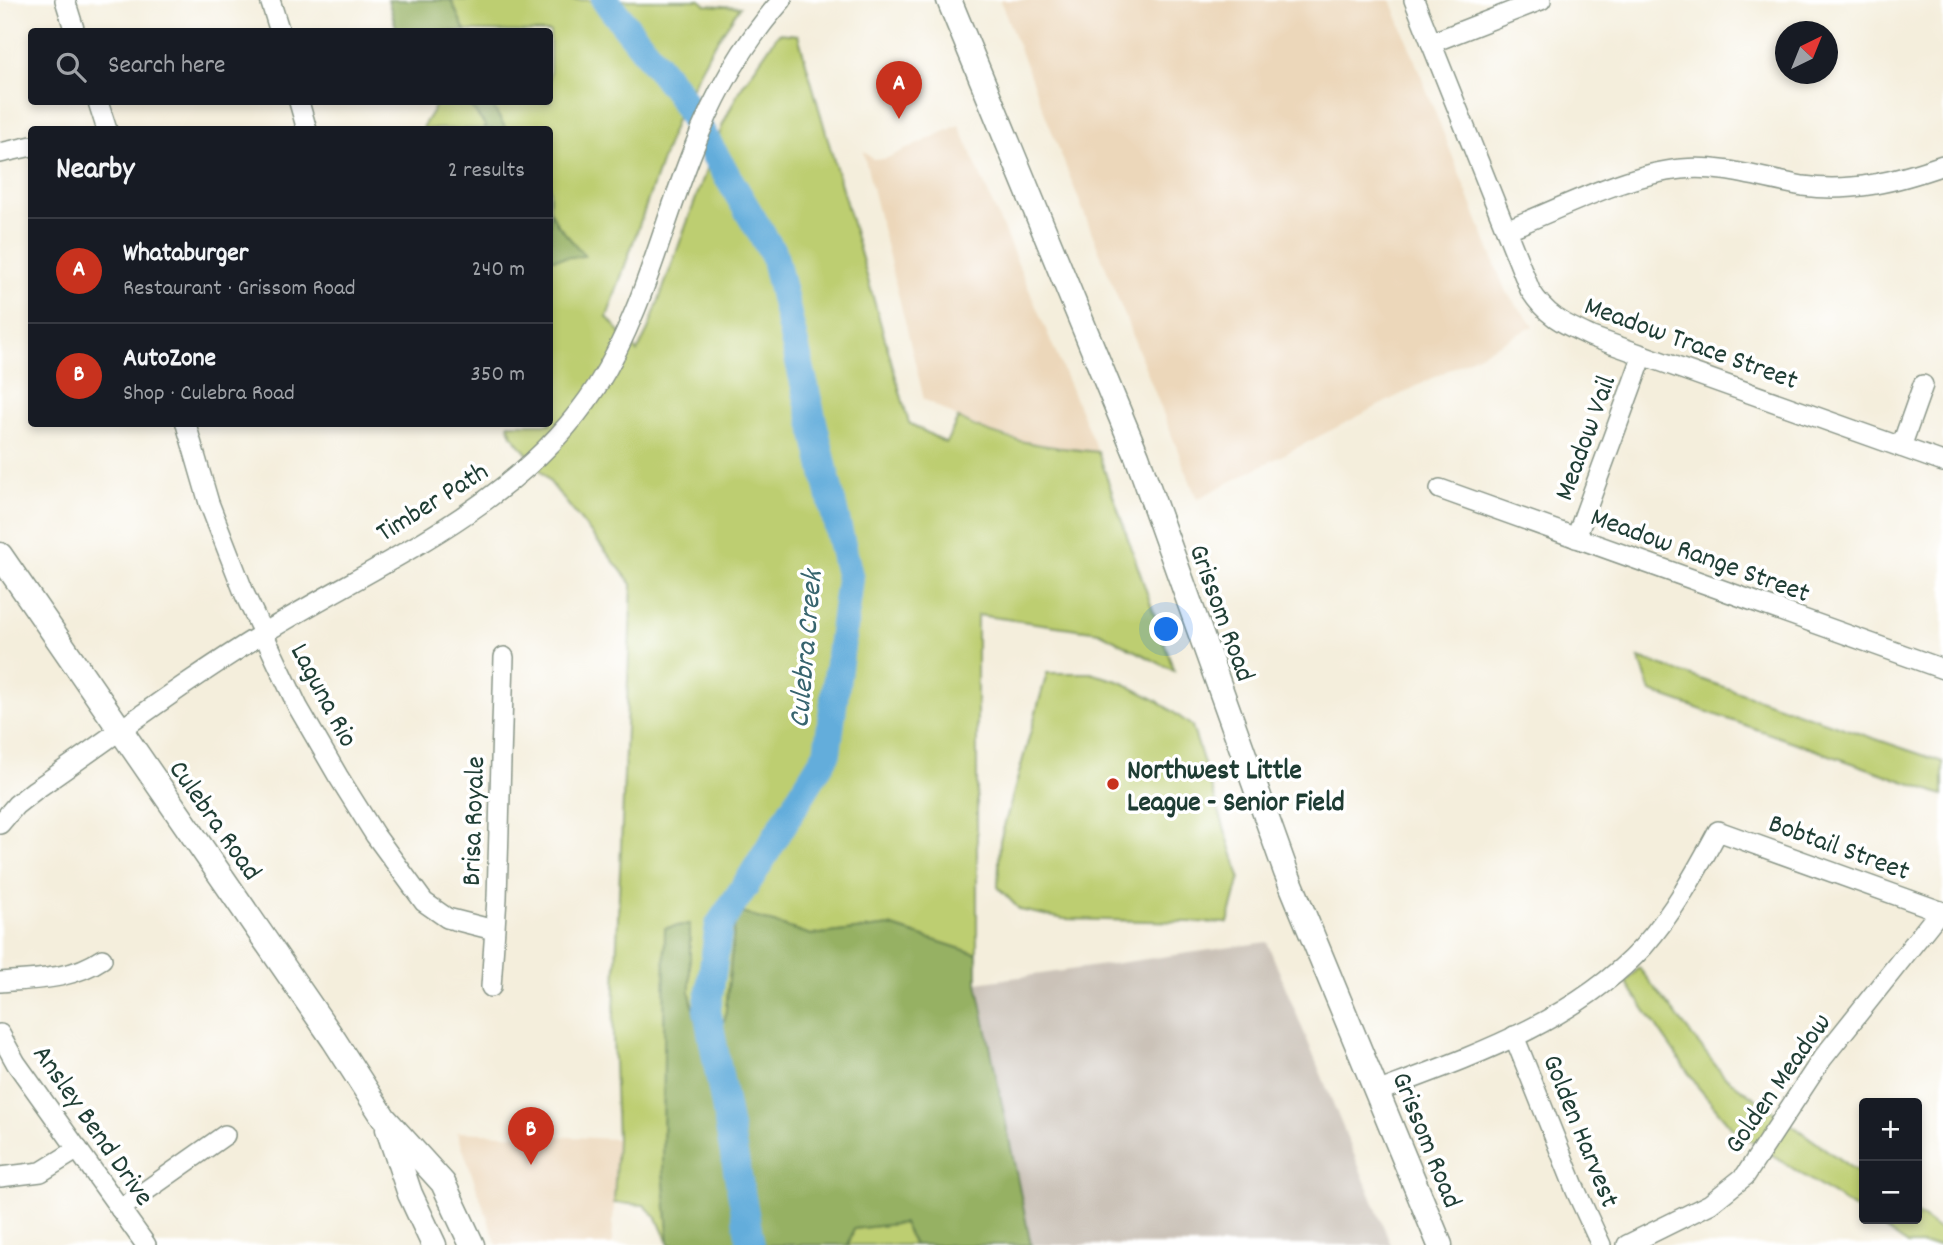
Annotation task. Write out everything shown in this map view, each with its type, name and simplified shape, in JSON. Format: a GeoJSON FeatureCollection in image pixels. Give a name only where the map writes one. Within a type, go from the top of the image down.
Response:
{"type":"FeatureCollection","features":[{"type":"Feature","properties":{"kind":"main road","name":"Grissom Road"},"geometry":{"type":"LineString","coordinates":[[949,0],[1137,456],[1286,872],[1440,1245]]}},
{"type":"Feature","properties":{"kind":"main road","name":"Culebra Road"},"geometry":{"type":"LineString","coordinates":[[0,555],[326,1029],[384,1118],[443,1183],[472,1245]]}},
{"type":"Feature","properties":{"kind":"main road","name":"Culebra Road"},"geometry":{"type":"LineString","coordinates":[[384,1118],[410,1194],[434,1245]]}},
{"type":"Feature","properties":{"kind":"street"},"geometry":{"type":"LineString","coordinates":[[65,0],[74,28]]}},
{"type":"Feature","properties":{"kind":"street"},"geometry":{"type":"LineString","coordinates":[[270,0],[279,28]]}},
{"type":"Feature","properties":{"kind":"street","name":"Timber Path"},"geometry":{"type":"LineString","coordinates":[[121,732],[263,633],[469,514],[518,477],[562,434],[597,386],[626,335],[692,150],[736,60],[758,27],[782,0]]}},
{"type":"Feature","properties":{"kind":"street","name":"Meadow Trace Street"},"geometry":{"type":"LineString","coordinates":[[1414,0],[1530,290],[1539,304],[1556,320],[1592,337],[1943,462]]}},
{"type":"Feature","properties":{"kind":"street"},"geometry":{"type":"LineString","coordinates":[[1431,43],[1541,0]]}},
{"type":"Feature","properties":{"kind":"street"},"geometry":{"type":"LineString","coordinates":[[99,105],[104,126]]}},
{"type":"Feature","properties":{"kind":"street"},"geometry":{"type":"LineString","coordinates":[[300,105],[306,126]]}},
{"type":"Feature","properties":{"kind":"street"},"geometry":{"type":"LineString","coordinates":[[0,153],[28,147]]}},
{"type":"Feature","properties":{"kind":"street"},"geometry":{"type":"LineString","coordinates":[[1506,230],[1618,185],[1660,172],[1693,168],[1726,170],[1804,186],[1855,188],[1887,183],[1943,165]]}},
{"type":"Feature","properties":{"kind":"street","name":"Meadow Vail"},"geometry":{"type":"LineString","coordinates":[[1577,538],[1643,355]]}},
{"type":"Feature","properties":{"kind":"street"},"geometry":{"type":"LineString","coordinates":[[1901,447],[1923,384]]}},
{"type":"Feature","properties":{"kind":"street","name":"Laguna Rio"},"geometry":{"type":"LineString","coordinates":[[187,427],[209,503],[245,595],[298,707],[338,776],[375,835],[424,902],[447,918],[494,930]]}},
{"type":"Feature","properties":{"kind":"street","name":"Meadow Range Street"},"geometry":{"type":"LineString","coordinates":[[1440,489],[1943,669]]}},
{"type":"Feature","properties":{"kind":"street","name":"Brisa Royale"},"geometry":{"type":"LineString","coordinates":[[491,987],[498,885],[504,657]]}},
{"type":"Feature","properties":{"kind":"street"},"geometry":{"type":"LineString","coordinates":[[0,824],[16,805],[35,790],[121,732]]}},
{"type":"Feature","properties":{"kind":"street","name":"Bobtail Street"},"geometry":{"type":"LineString","coordinates":[[1514,1036],[1552,1017],[1619,971],[1643,946],[1682,896],[1718,831],[1941,912]]}},
{"type":"Feature","properties":{"kind":"street","name":"Golden Meadow"},"geometry":{"type":"LineString","coordinates":[[1627,1245],[1710,1204],[1745,1176],[1822,1059],[1941,912]]}},
{"type":"Feature","properties":{"kind":"street"},"geometry":{"type":"LineString","coordinates":[[0,982],[69,976],[102,959]]}},
{"type":"Feature","properties":{"kind":"street","name":"Ansley Bend Drive"},"geometry":{"type":"LineString","coordinates":[[0,1034],[16,1063],[146,1245]]}},
{"type":"Feature","properties":{"kind":"street"},"geometry":{"type":"LineString","coordinates":[[1377,1092],[1514,1036]]}},
{"type":"Feature","properties":{"kind":"street","name":"Golden Harvest"},"geometry":{"type":"LineString","coordinates":[[1514,1036],[1576,1191],[1601,1245]]}},
{"type":"Feature","properties":{"kind":"street"},"geometry":{"type":"LineString","coordinates":[[120,1209],[225,1135]]}},
{"type":"Feature","properties":{"kind":"street"},"geometry":{"type":"LineString","coordinates":[[0,1177],[41,1172],[78,1149]]}},
{"type":"Feature","properties":{"kind":"shaded area"},"geometry":{"type":"Polygon","coordinates":[[[1000,0],[1391,0],[1506,292],[1534,326],[1197,499],[1000,0]]]}},
{"type":"Feature","properties":{"kind":"shaded area"},"geometry":{"type":"Polygon","coordinates":[[[959,125],[1098,452],[1045,447],[977,428],[924,399],[863,151],[873,159],[885,159],[959,125]]]}},
{"type":"Feature","properties":{"kind":"shaded area"},"geometry":{"type":"Polygon","coordinates":[[[1267,942],[1391,1245],[1031,1245],[977,983],[1267,942]]]}},
{"type":"Feature","properties":{"kind":"shaded area"},"geometry":{"type":"Polygon","coordinates":[[[457,1132],[617,1139],[612,1245],[497,1245],[457,1132]]]}},
{"type":"Feature","properties":{"kind":"green space"},"geometry":{"type":"Polygon","coordinates":[[[388,0],[451,0],[464,28],[396,28],[388,0]]]}},
{"type":"Feature","properties":{"kind":"green space"},"geometry":{"type":"Polygon","coordinates":[[[451,0],[700,0],[706,5],[740,7],[710,51],[677,117],[607,317],[637,352],[648,330],[723,124],[739,91],[779,33],[798,35],[909,423],[946,443],[958,418],[1008,438],[1098,452],[1174,671],[1099,632],[977,615],[977,954],[890,926],[811,935],[736,911],[725,1019],[701,1044],[690,994],[690,924],[665,928],[663,1170],[669,1245],[657,1218],[644,1205],[614,1203],[617,1139],[613,1037],[632,584],[512,435],[509,427],[553,427],[553,259],[584,255],[553,216],[553,126],[504,126],[492,105],[553,105],[553,28],[464,28],[451,0]]]}},
{"type":"Feature","properties":{"kind":"green space"},"geometry":{"type":"Polygon","coordinates":[[[436,105],[469,105],[485,126],[423,126],[436,105]]]}},
{"type":"Feature","properties":{"kind":"green space"},"geometry":{"type":"Polygon","coordinates":[[[469,105],[492,105],[504,126],[485,125],[469,105]]]}},
{"type":"Feature","properties":{"kind":"green space"},"geometry":{"type":"Polygon","coordinates":[[[553,216],[557,224],[585,256],[553,259],[553,216]]]}},
{"type":"Feature","properties":{"kind":"green space"},"geometry":{"type":"Polygon","coordinates":[[[1639,658],[1943,762],[1943,795],[1651,692],[1639,658]]]}},
{"type":"Feature","properties":{"kind":"green space","name":"Northwest Little League - Senior Field"},"geometry":{"type":"Polygon","coordinates":[[[1047,673],[1091,673],[1121,682],[1158,701],[1192,726],[1240,877],[1228,923],[1064,919],[1020,910],[998,887],[1000,841],[1047,673]]]}},
{"type":"Feature","properties":{"kind":"green space"},"geometry":{"type":"Polygon","coordinates":[[[736,911],[811,935],[890,926],[977,954],[977,983],[1031,1245],[914,1245],[903,1223],[854,1229],[848,1245],[669,1245],[663,1170],[665,928],[690,924],[690,994],[701,1044],[725,1019],[736,911]]]}},
{"type":"Feature","properties":{"kind":"green space"},"geometry":{"type":"Polygon","coordinates":[[[1639,968],[1724,1076],[1859,1173],[1859,1212],[1734,1130],[1698,1087],[1626,982],[1639,968]]]}},
{"type":"Feature","properties":{"kind":"green space"},"geometry":{"type":"Polygon","coordinates":[[[1922,1217],[1943,1232],[1943,1245],[1908,1245],[1877,1224],[1922,1224],[1922,1217]]]}},
{"type":"Feature","properties":{"kind":"green space"},"geometry":{"type":"Polygon","coordinates":[[[903,1223],[914,1245],[848,1245],[854,1229],[903,1223]]]}},
{"type":"Feature","properties":{"kind":"waterway","name":"Culebra Creek"},"geometry":{"type":"LineString","coordinates":[[605,0],[677,91],[774,255],[850,579],[827,753],[719,925],[707,1010],[751,1245]]}},
{"type":"Feature","properties":{"kind":"place","name":"Whataburger"},"geometry":{"type":"Point","coordinates":[899,119]}},
{"type":"Feature","properties":{"kind":"place","name":"Northwest Little League - Senior Field"},"geometry":{"type":"Point","coordinates":[1113,784]}},
{"type":"Feature","properties":{"kind":"place","name":"AutoZone"},"geometry":{"type":"Point","coordinates":[531,1165]}}]}
